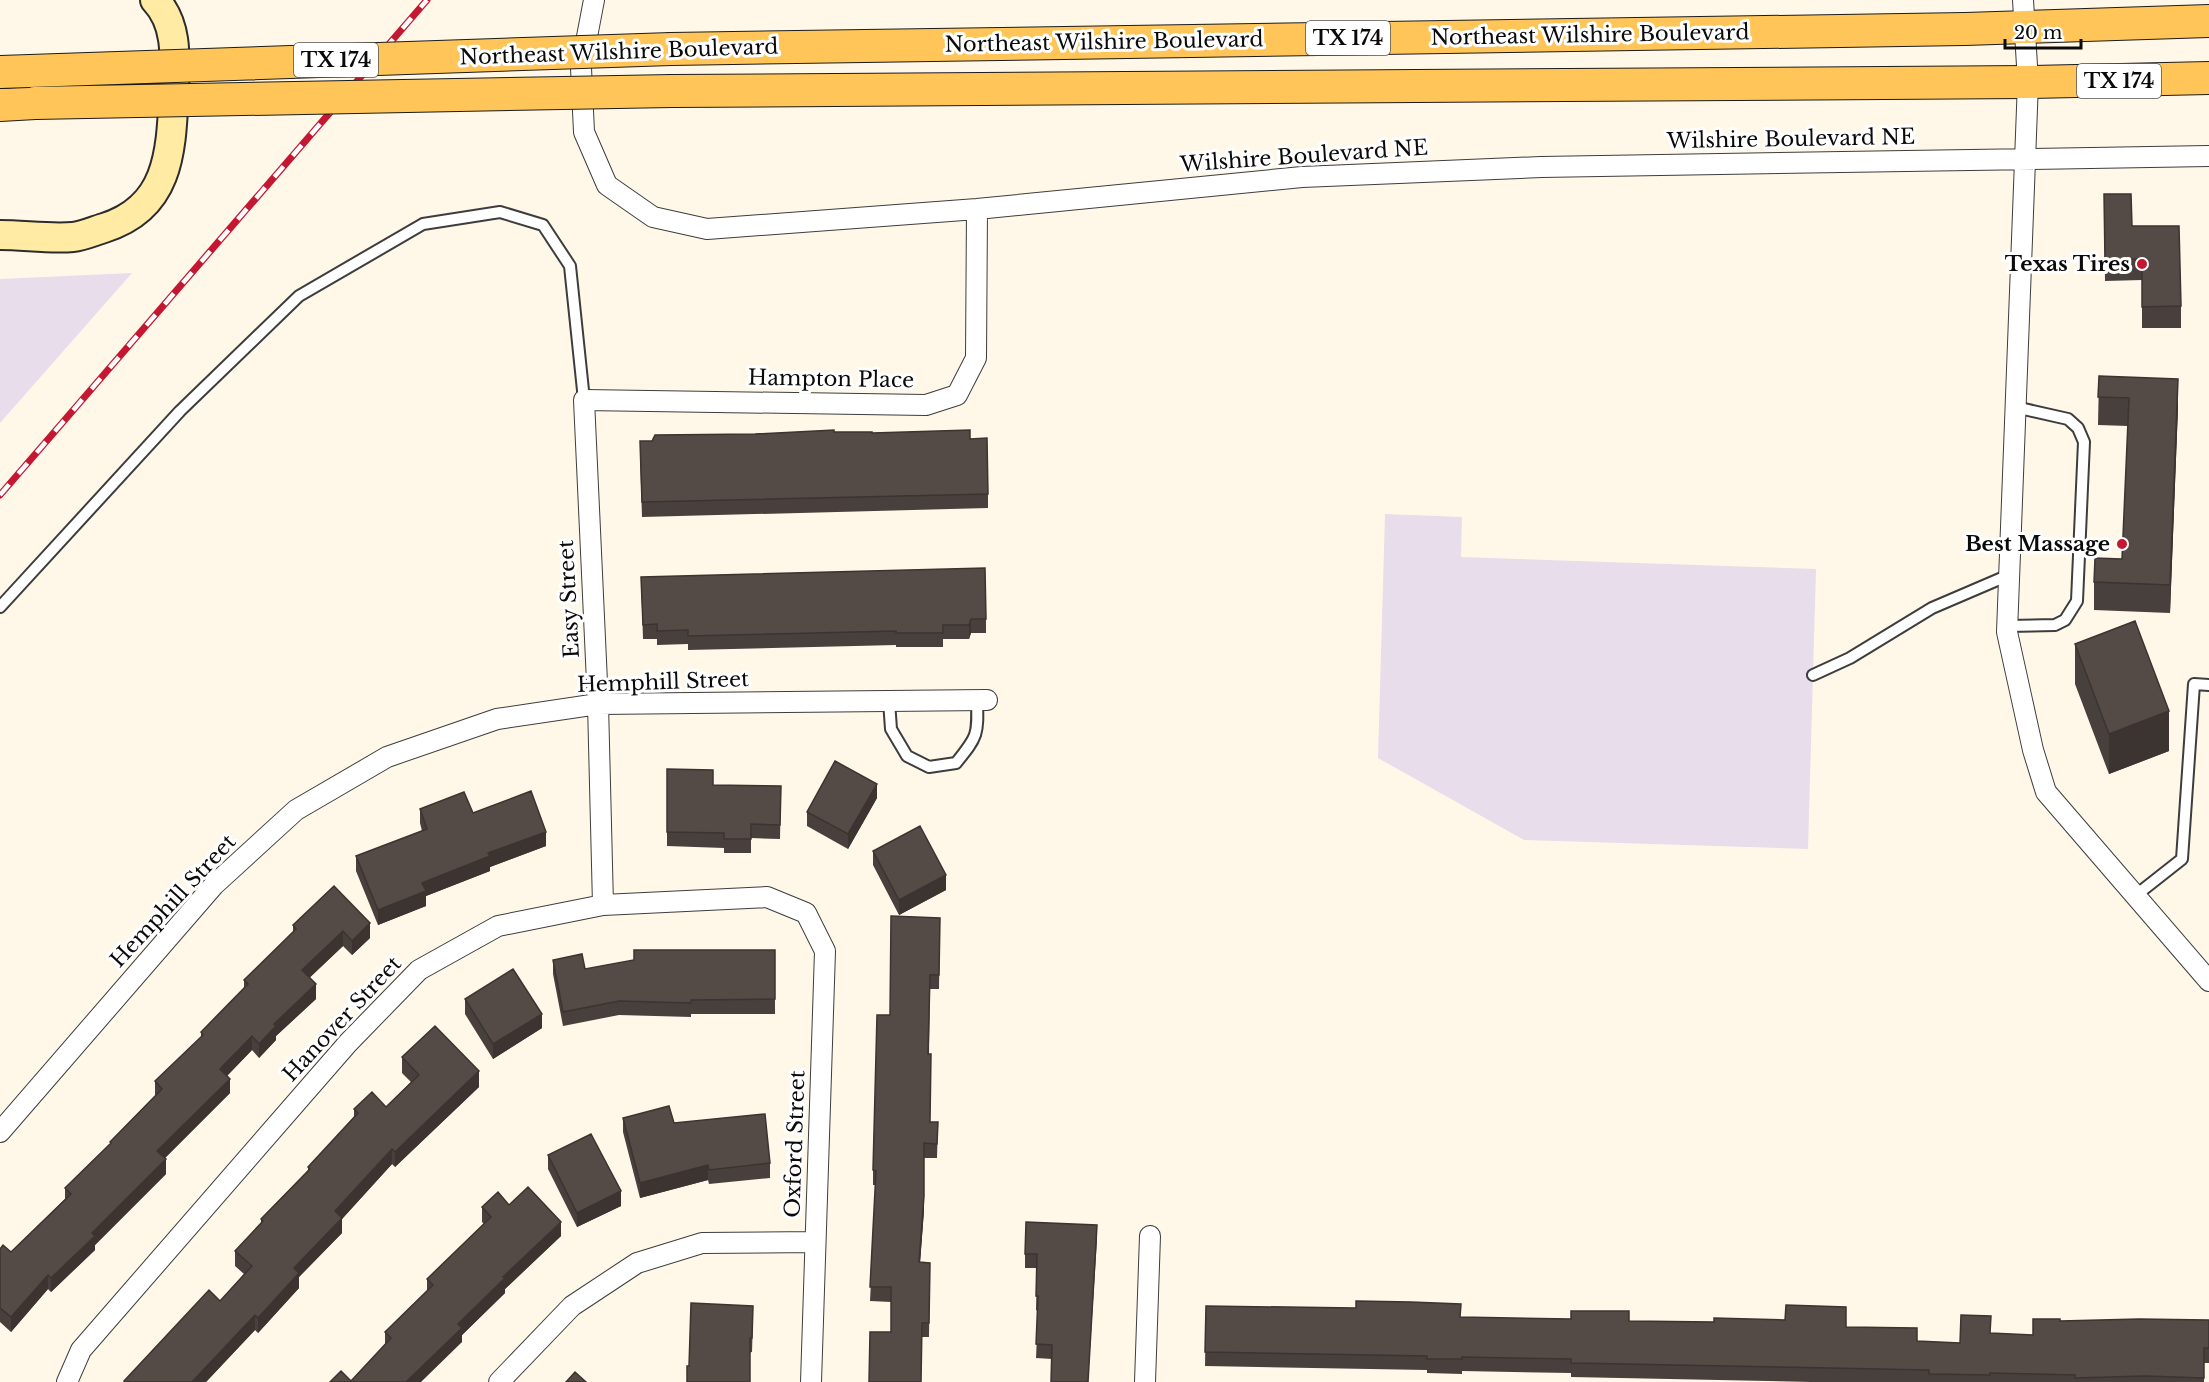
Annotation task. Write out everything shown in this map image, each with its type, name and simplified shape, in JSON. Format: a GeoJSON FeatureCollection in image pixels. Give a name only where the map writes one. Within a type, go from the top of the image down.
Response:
{"type":"FeatureCollection","features":[{"type":"Feature","properties":{"kind":"main road"},"geometry":{"type":"LineString","coordinates":[[0,235],[74,237],[117,224],[148,202],[160,182],[168,156],[172,130],[176,49],[165,11],[155,0]]}},
{"type":"Feature","properties":{"kind":"main road","name":"Northeast Wilshire Boulevard"},"geometry":{"type":"LineString","coordinates":[[0,72],[671,49],[2024,14],[2209,21]]}},
{"type":"Feature","properties":{"kind":"main road","name":"Northeast Wilshire Boulevard"},"geometry":{"type":"LineString","coordinates":[[0,105],[672,91],[2028,82],[2209,78]]}},
{"type":"Feature","properties":{"kind":"street","name":"Wilshire Boulevard NE"},"geometry":{"type":"LineString","coordinates":[[594,0],[581,68],[584,132],[607,185],[653,217],[707,229],[976,209],[1314,176],[1541,167],[2209,156]]}},
{"type":"Feature","properties":{"kind":"street"},"geometry":{"type":"LineString","coordinates":[[2024,14],[2028,82],[2007,632],[2033,750],[2046,792],[2209,981]]}},
{"type":"Feature","properties":{"kind":"street","name":"Hampton Place"},"geometry":{"type":"LineString","coordinates":[[584,400],[926,405],[957,395],[976,358],[976,209]]}},
{"type":"Feature","properties":{"kind":"street","name":"Easy Street"},"geometry":{"type":"LineString","coordinates":[[584,400],[598,704],[603,905]]}},
{"type":"Feature","properties":{"kind":"street","name":"Hemphill Street"},"geometry":{"type":"LineString","coordinates":[[0,1132],[214,885],[296,810],[387,757],[497,718],[598,704],[982,700]]}},
{"type":"Feature","properties":{"kind":"street","name":"Hanover Street"},"geometry":{"type":"LineString","coordinates":[[67,1382],[81,1350],[348,1043],[419,970],[498,926],[603,905],[768,897],[806,913]]}},
{"type":"Feature","properties":{"kind":"street","name":"Oxford Street"},"geometry":{"type":"LineString","coordinates":[[806,913],[825,951],[811,1382]]}},
{"type":"Feature","properties":{"kind":"street"},"geometry":{"type":"LineString","coordinates":[[1145,1382],[1150,1236]]}},
{"type":"Feature","properties":{"kind":"street"},"geometry":{"type":"LineString","coordinates":[[499,1382],[572,1306],[637,1263],[702,1243],[815,1242]]}},
{"type":"Feature","properties":{"kind":"lane"},"geometry":{"type":"LineString","coordinates":[[0,608],[180,411],[299,296],[423,224],[500,212],[543,225],[570,266],[584,400]]}},
{"type":"Feature","properties":{"kind":"lane"},"geometry":{"type":"LineString","coordinates":[[2007,626],[2055,625],[2065,620],[2077,601],[2084,442],[2078,428],[2068,419],[2015,407]]}},
{"type":"Feature","properties":{"kind":"lane"},"geometry":{"type":"LineString","coordinates":[[1813,675],[1850,658],[1932,608],[2009,575]]}},
{"type":"Feature","properties":{"kind":"lane"},"geometry":{"type":"LineString","coordinates":[[2135,896],[2182,860],[2194,684],[2209,685]]}},
{"type":"Feature","properties":{"kind":"lane"},"geometry":{"type":"LineString","coordinates":[[889,701],[891,729],[907,756],[929,767],[956,763],[975,740],[982,700]]}},
{"type":"Feature","properties":{"kind":"shaded area"},"geometry":{"type":"Polygon","coordinates":[[[132,273],[0,423],[0,279],[132,273]]]}},
{"type":"Feature","properties":{"kind":"shaded area"},"geometry":{"type":"Polygon","coordinates":[[[1385,514],[1462,517],[1461,557],[1816,569],[1808,849],[1524,840],[1378,758],[1385,514]]]}},
{"type":"Feature","properties":{"kind":"building","name":"Texas Tires"},"geometry":{"type":"Polygon","coordinates":[[[2104,194],[2131,194],[2132,226],[2179,226],[2181,306],[2142,307],[2142,259],[2105,260],[2104,194]]]}},
{"type":"Feature","properties":{"kind":"building"},"geometry":{"type":"Polygon","coordinates":[[[2099,376],[2178,379],[2170,585],[2094,582],[2095,558],[2122,559],[2129,398],[2098,397],[2099,376]]]}},
{"type":"Feature","properties":{"kind":"building"},"geometry":{"type":"Polygon","coordinates":[[[834,430],[834,432],[872,433],[970,430],[970,439],[987,438],[988,494],[642,502],[640,441],[652,441],[655,435],[834,430]]]}},
{"type":"Feature","properties":{"kind":"building"},"geometry":{"type":"Polygon","coordinates":[[[985,568],[986,619],[971,619],[969,625],[943,625],[943,633],[896,633],[896,631],[688,636],[688,630],[657,631],[657,624],[643,625],[641,577],[985,568]]]}},
{"type":"Feature","properties":{"kind":"building"},"geometry":{"type":"Polygon","coordinates":[[[2135,621],[2169,711],[2109,734],[2075,644],[2135,621]]]}},
{"type":"Feature","properties":{"kind":"building"},"geometry":{"type":"Polygon","coordinates":[[[835,761],[877,784],[848,834],[807,812],[835,761]]]}},
{"type":"Feature","properties":{"kind":"building"},"geometry":{"type":"Polygon","coordinates":[[[667,769],[713,770],[713,785],[781,786],[780,825],[751,824],[751,839],[724,839],[724,833],[667,832],[667,769]]]}},
{"type":"Feature","properties":{"kind":"building"},"geometry":{"type":"Polygon","coordinates":[[[531,791],[546,832],[488,853],[490,856],[422,883],[426,891],[378,910],[356,856],[427,829],[420,809],[464,792],[473,813],[531,791]]]}},
{"type":"Feature","properties":{"kind":"building"},"geometry":{"type":"Polygon","coordinates":[[[920,826],[946,875],[899,900],[873,851],[920,826]]]}},
{"type":"Feature","properties":{"kind":"building"},"geometry":{"type":"Polygon","coordinates":[[[334,886],[370,923],[352,941],[343,931],[302,970],[316,984],[274,1024],[276,1026],[259,1044],[252,1036],[220,1069],[230,1079],[157,1151],[166,1159],[92,1233],[95,1236],[51,1278],[48,1275],[11,1317],[0,1308],[0,1249],[3,1245],[11,1252],[71,1194],[65,1188],[162,1089],[155,1081],[203,1035],[201,1032],[248,984],[244,980],[296,929],[293,925],[334,886]]]}},
{"type":"Feature","properties":{"kind":"building"},"geometry":{"type":"Polygon","coordinates":[[[891,916],[940,918],[939,975],[930,975],[928,1054],[931,1054],[930,1122],[938,1122],[937,1144],[924,1143],[924,1196],[919,1262],[930,1263],[929,1323],[922,1323],[921,1382],[869,1382],[870,1332],[891,1332],[891,1287],[870,1287],[876,1171],[873,1170],[877,1015],[890,1015],[891,916]]]}},
{"type":"Feature","properties":{"kind":"building"},"geometry":{"type":"Polygon","coordinates":[[[634,950],[775,950],[775,999],[691,1000],[691,1003],[619,1001],[563,1012],[553,960],[582,954],[585,969],[634,960],[634,950]]]}},
{"type":"Feature","properties":{"kind":"building"},"geometry":{"type":"Polygon","coordinates":[[[513,969],[542,1014],[493,1044],[465,999],[513,969]]]}},
{"type":"Feature","properties":{"kind":"building"},"geometry":{"type":"Polygon","coordinates":[[[435,1026],[479,1071],[395,1152],[392,1149],[335,1211],[342,1218],[294,1268],[299,1273],[258,1318],[255,1315],[192,1382],[125,1382],[209,1290],[220,1301],[252,1266],[235,1251],[263,1221],[261,1219],[310,1169],[308,1167],[358,1113],[354,1109],[372,1092],[386,1107],[419,1075],[402,1057],[435,1026]]]}},
{"type":"Feature","properties":{"kind":"building"},"geometry":{"type":"Polygon","coordinates":[[[669,1106],[674,1123],[765,1114],[770,1163],[709,1170],[708,1165],[640,1183],[623,1118],[669,1106]]]}},
{"type":"Feature","properties":{"kind":"building"},"geometry":{"type":"Polygon","coordinates":[[[591,1134],[621,1191],[577,1213],[548,1155],[591,1134]]]}},
{"type":"Feature","properties":{"kind":"building"},"geometry":{"type":"Polygon","coordinates":[[[528,1187],[561,1222],[458,1324],[462,1328],[406,1382],[330,1382],[341,1371],[351,1381],[391,1338],[385,1332],[433,1285],[427,1279],[491,1217],[482,1207],[498,1192],[509,1205],[528,1187]]]}},
{"type":"Feature","properties":{"kind":"building"},"geometry":{"type":"Polygon","coordinates":[[[1026,1222],[1097,1225],[1088,1382],[1051,1382],[1052,1345],[1036,1344],[1037,1254],[1025,1254],[1026,1222]]]}},
{"type":"Feature","properties":{"kind":"building"},"geometry":{"type":"Polygon","coordinates":[[[1356,1301],[1461,1304],[1460,1317],[1571,1319],[1571,1311],[1629,1311],[1629,1321],[1714,1322],[1714,1318],[1785,1320],[1786,1305],[1846,1307],[1846,1327],[1917,1328],[1917,1341],[1960,1343],[1961,1315],[1991,1316],[1990,1333],[2033,1335],[2033,1319],[2060,1319],[2060,1321],[2209,1320],[2209,1348],[2204,1348],[2204,1378],[2145,1376],[2075,1378],[2075,1375],[1929,1374],[1929,1370],[1571,1363],[1571,1359],[1462,1357],[1462,1359],[1427,1359],[1427,1356],[1205,1352],[1206,1306],[1356,1308],[1356,1301]]]}},
{"type":"Feature","properties":{"kind":"building"},"geometry":{"type":"Polygon","coordinates":[[[691,1303],[753,1306],[750,1382],[687,1382],[691,1303]]]}},
{"type":"Feature","properties":{"kind":"building"},"geometry":{"type":"Polygon","coordinates":[[[575,1372],[586,1382],[566,1382],[575,1372]]]}},
{"type":"Feature","properties":{"kind":"railway"},"geometry":{"type":"LineString","coordinates":[[0,495],[427,0]]}},
{"type":"Feature","properties":{"kind":"place","name":"Texas Tires"},"geometry":{"type":"Point","coordinates":[2142,264]}},
{"type":"Feature","properties":{"kind":"place","name":"Best Massage"},"geometry":{"type":"Point","coordinates":[2122,544]}}]}
